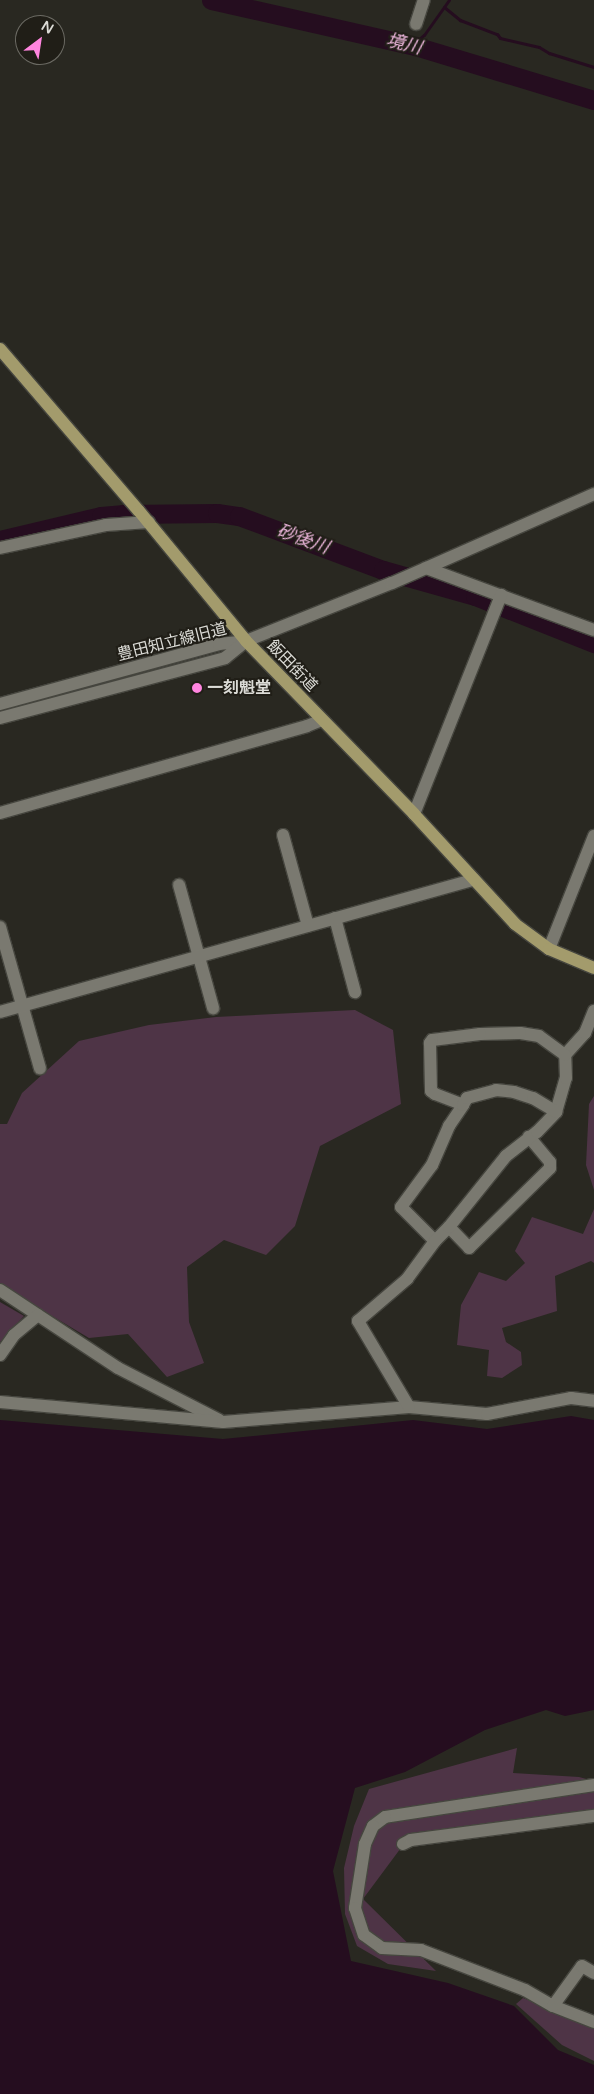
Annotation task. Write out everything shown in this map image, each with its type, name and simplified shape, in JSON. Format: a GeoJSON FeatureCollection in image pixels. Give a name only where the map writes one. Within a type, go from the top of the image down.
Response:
{"type":"FeatureCollection","features":[{"type":"Feature","properties":{"kind":"main road","name":"飯田街道"},"geometry":{"type":"LineString","coordinates":[[0,349],[145,518],[246,641],[414,814],[515,924],[549,949],[594,968]]}},
{"type":"Feature","properties":{"kind":"street"},"geometry":{"type":"LineString","coordinates":[[416,24],[424,0]]}},
{"type":"Feature","properties":{"kind":"street"},"geometry":{"type":"LineString","coordinates":[[246,641],[392,584],[594,494]]}},
{"type":"Feature","properties":{"kind":"street"},"geometry":{"type":"LineString","coordinates":[[0,548],[145,518]]}},
{"type":"Feature","properties":{"kind":"street"},"geometry":{"type":"LineString","coordinates":[[421,570],[594,630]]}},
{"type":"Feature","properties":{"kind":"street"},"geometry":{"type":"LineString","coordinates":[[414,814],[500,597]]}},
{"type":"Feature","properties":{"kind":"street","name":"豊田知立線旧道"},"geometry":{"type":"LineString","coordinates":[[0,718],[144,678],[225,658],[246,641]]}},
{"type":"Feature","properties":{"kind":"street","name":"豊田知立線旧道"},"geometry":{"type":"LineString","coordinates":[[0,704],[219,644],[246,641]]}},
{"type":"Feature","properties":{"kind":"street"},"geometry":{"type":"LineString","coordinates":[[0,813],[307,726],[322,720]]}},
{"type":"Feature","properties":{"kind":"street"},"geometry":{"type":"LineString","coordinates":[[283,835],[308,926]]}},
{"type":"Feature","properties":{"kind":"street"},"geometry":{"type":"LineString","coordinates":[[549,949],[594,836]]}},
{"type":"Feature","properties":{"kind":"street"},"geometry":{"type":"LineString","coordinates":[[0,1012],[474,880]]}},
{"type":"Feature","properties":{"kind":"street"},"geometry":{"type":"LineString","coordinates":[[179,885],[214,1008]]}},
{"type":"Feature","properties":{"kind":"street"},"geometry":{"type":"LineString","coordinates":[[335,918],[355,992]]}},
{"type":"Feature","properties":{"kind":"street"},"geometry":{"type":"LineString","coordinates":[[0,927],[40,1068]]}},
{"type":"Feature","properties":{"kind":"street"},"geometry":{"type":"LineString","coordinates":[[409,1407],[358,1321],[407,1279],[435,1241],[449,1227],[506,1156],[556,1112],[566,1078],[565,1055],[585,1033],[594,1011]]}},
{"type":"Feature","properties":{"kind":"street"},"geometry":{"type":"LineString","coordinates":[[463,1105],[431,1091],[430,1043],[432,1040],[520,1033],[539,1036],[565,1055]]}},
{"type":"Feature","properties":{"kind":"street"},"geometry":{"type":"LineString","coordinates":[[435,1241],[401,1206],[432,1165],[449,1126],[467,1098],[496,1090],[514,1092],[533,1098],[556,1112]]}},
{"type":"Feature","properties":{"kind":"street"},"geometry":{"type":"LineString","coordinates":[[449,1227],[469,1248],[550,1168],[550,1162],[529,1137]]}},
{"type":"Feature","properties":{"kind":"street"},"geometry":{"type":"LineString","coordinates":[[0,1290],[118,1368],[223,1422]]}},
{"type":"Feature","properties":{"kind":"street"},"geometry":{"type":"LineString","coordinates":[[0,1355],[14,1335],[38,1315]]}},
{"type":"Feature","properties":{"kind":"street"},"geometry":{"type":"LineString","coordinates":[[0,1402],[223,1422],[409,1407],[487,1414],[571,1398],[594,1401]]}},
{"type":"Feature","properties":{"kind":"street"},"geometry":{"type":"LineString","coordinates":[[594,1785],[385,1817],[373,1826],[369,1834],[357,1884],[355,1908],[364,1935],[382,1948],[421,1950],[525,1990],[553,2006],[594,2022]]}},
{"type":"Feature","properties":{"kind":"street"},"geometry":{"type":"LineString","coordinates":[[404,1844],[411,1840],[594,1816]]}},
{"type":"Feature","properties":{"kind":"street"},"geometry":{"type":"LineString","coordinates":[[553,2006],[582,1966],[594,1974]]}},
{"type":"Feature","properties":{"kind":"shaded area"},"geometry":{"type":"Polygon","coordinates":[[[355,1010],[393,1030],[401,1104],[320,1146],[295,1226],[266,1255],[224,1240],[187,1267],[189,1322],[204,1363],[167,1377],[128,1334],[89,1338],[0,1285],[0,1124],[7,1124],[22,1093],[79,1041],[149,1025],[216,1017],[355,1010]]]}},
{"type":"Feature","properties":{"kind":"shaded area"},"geometry":{"type":"Polygon","coordinates":[[[594,1096],[594,1190],[586,1165],[589,1104],[594,1096]]]}},
{"type":"Feature","properties":{"kind":"shaded area"},"geometry":{"type":"Polygon","coordinates":[[[594,1209],[594,1263],[591,1261],[555,1276],[557,1311],[502,1328],[506,1342],[521,1352],[522,1365],[502,1378],[487,1376],[489,1350],[457,1345],[461,1305],[479,1272],[506,1281],[525,1263],[515,1251],[532,1217],[583,1234],[594,1209]]]}},
{"type":"Feature","properties":{"kind":"shaded area"},"geometry":{"type":"Polygon","coordinates":[[[0,1302],[24,1316],[0,1342],[0,1302]]]}},
{"type":"Feature","properties":{"kind":"shaded area"},"geometry":{"type":"Polygon","coordinates":[[[571,1416],[594,1420],[594,1710],[565,1716],[546,1710],[485,1730],[405,1772],[355,1788],[333,1871],[351,1961],[448,1983],[514,2006],[558,2050],[594,2065],[594,2094],[0,2094],[0,1420],[223,1439],[413,1420],[487,1429],[571,1416]]]}},
{"type":"Feature","properties":{"kind":"shaded area"},"geometry":{"type":"Polygon","coordinates":[[[517,1748],[513,1773],[579,1777],[594,1781],[594,1814],[412,1833],[363,1899],[436,1971],[388,1964],[357,1946],[345,1914],[344,1868],[354,1826],[369,1789],[517,1748]]]}},
{"type":"Feature","properties":{"kind":"shaded area"},"geometry":{"type":"Polygon","coordinates":[[[523,1998],[594,2026],[594,2061],[562,2045],[516,2004],[523,1998]]]}},
{"type":"Feature","properties":{"kind":"waterway","name":"境川"},"geometry":{"type":"LineString","coordinates":[[211,0],[415,46],[594,100]]}},
{"type":"Feature","properties":{"kind":"waterway"},"geometry":{"type":"LineString","coordinates":[[412,45],[424,35],[449,0]]}},
{"type":"Feature","properties":{"kind":"waterway"},"geometry":{"type":"LineString","coordinates":[[444,7],[460,20],[497,34],[500,38],[539,47],[549,53],[594,67]]}},
{"type":"Feature","properties":{"kind":"waterway","name":"砂後川"},"geometry":{"type":"LineString","coordinates":[[0,540],[101,516],[217,513],[239,516],[383,570],[475,596],[594,643]]}},
{"type":"Feature","properties":{"kind":"place","name":"一刻魁堂"},"geometry":{"type":"Point","coordinates":[197,688]}}]}
